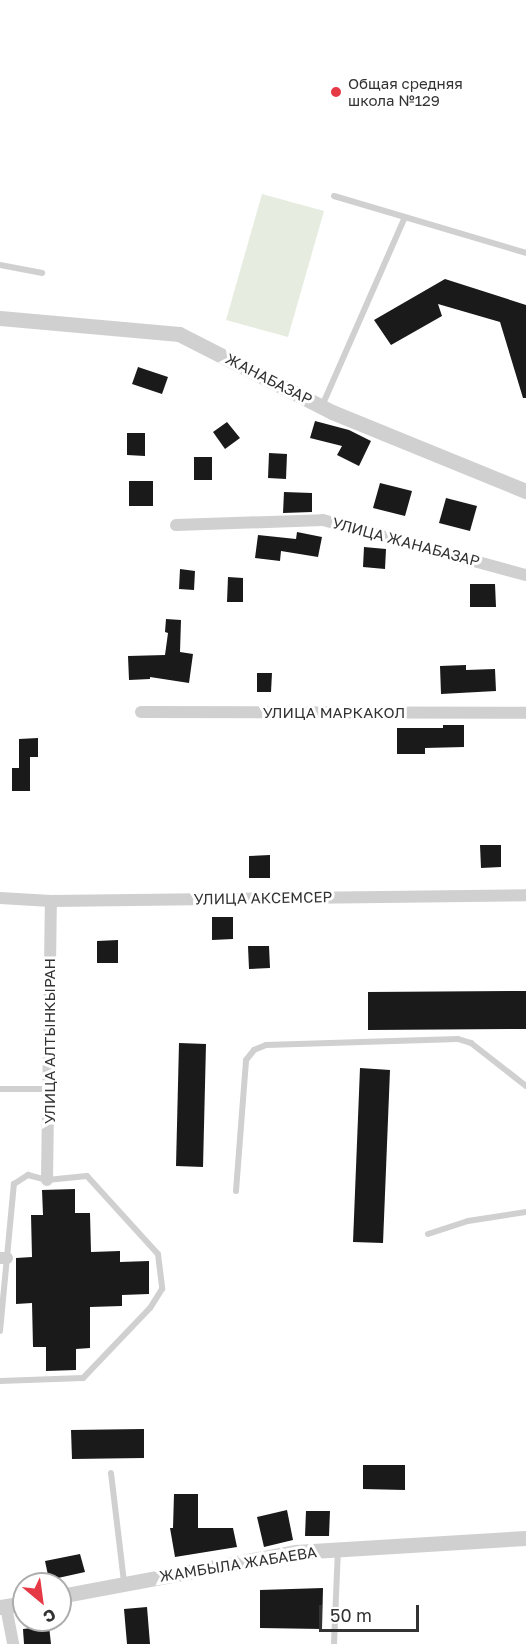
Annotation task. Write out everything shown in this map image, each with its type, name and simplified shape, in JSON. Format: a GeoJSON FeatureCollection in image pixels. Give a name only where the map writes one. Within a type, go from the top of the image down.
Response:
{"type":"FeatureCollection","features":[{"type":"Feature","properties":{"kind":"street","name":"ЖАНАБАЗАР"},"geometry":{"type":"LineString","coordinates":[[0,318],[178,334],[321,406],[526,491]]}},
{"type":"Feature","properties":{"kind":"street","name":"УЛИЦА ЖАНАБАЗАР"},"geometry":{"type":"LineString","coordinates":[[176,525],[323,520],[526,576]]}},
{"type":"Feature","properties":{"kind":"street","name":"УЛИЦА МАРКАКОЛ"},"geometry":{"type":"LineString","coordinates":[[141,712],[526,713]]}},
{"type":"Feature","properties":{"kind":"street","name":"УЛИЦА АКСЕМСЕР"},"geometry":{"type":"LineString","coordinates":[[0,898],[51,901],[526,895]]}},
{"type":"Feature","properties":{"kind":"street","name":"УЛИЦА АЛТЫНКЫРАН"},"geometry":{"type":"LineString","coordinates":[[47,1180],[51,901]]}},
{"type":"Feature","properties":{"kind":"street","name":"ЖАМБЫЛА ЖАБАЕВА"},"geometry":{"type":"LineString","coordinates":[[72,1593],[296,1552],[526,1538]]}},
{"type":"Feature","properties":{"kind":"street"},"geometry":{"type":"LineString","coordinates":[[3,1607],[13,1644]]}},
{"type":"Feature","properties":{"kind":"lane"},"geometry":{"type":"LineString","coordinates":[[334,196],[526,254]]}},
{"type":"Feature","properties":{"kind":"lane"},"geometry":{"type":"LineString","coordinates":[[321,406],[405,217]]}},
{"type":"Feature","properties":{"kind":"lane"},"geometry":{"type":"LineString","coordinates":[[0,265],[42,273]]}},
{"type":"Feature","properties":{"kind":"lane"},"geometry":{"type":"LineString","coordinates":[[236,1191],[246,1060],[254,1050],[267,1045],[458,1039],[471,1043],[526,1086]]}},
{"type":"Feature","properties":{"kind":"lane"},"geometry":{"type":"LineString","coordinates":[[0,1089],[49,1089]]}},
{"type":"Feature","properties":{"kind":"lane"},"geometry":{"type":"LineString","coordinates":[[0,1331],[3,1258],[14,1184],[28,1175],[47,1180],[87,1176],[158,1254],[162,1289],[150,1308],[83,1378],[0,1381]]}},
{"type":"Feature","properties":{"kind":"lane"},"geometry":{"type":"LineString","coordinates":[[428,1234],[468,1221],[526,1212]]}},
{"type":"Feature","properties":{"kind":"lane"},"geometry":{"type":"LineString","coordinates":[[111,1473],[124,1582]]}},
{"type":"Feature","properties":{"kind":"lane"},"geometry":{"type":"LineString","coordinates":[[334,1644],[338,1550]]}},
{"type":"Feature","properties":{"kind":"shaded area"},"geometry":{"type":"Polygon","coordinates":[[[262,194],[324,211],[288,337],[226,320],[262,194]]]}},
{"type":"Feature","properties":{"kind":"building"},"geometry":{"type":"Polygon","coordinates":[[[445,279],[526,305],[526,398],[523,398],[500,322],[438,304],[442,316],[391,345],[374,320],[445,279]]]}},
{"type":"Feature","properties":{"kind":"building"},"geometry":{"type":"Polygon","coordinates":[[[138,367],[168,377],[162,394],[132,384],[138,367]]]}},
{"type":"Feature","properties":{"kind":"building"},"geometry":{"type":"Polygon","coordinates":[[[315,421],[349,430],[371,441],[359,466],[337,455],[342,446],[310,438],[315,421]]]}},
{"type":"Feature","properties":{"kind":"building"},"geometry":{"type":"Polygon","coordinates":[[[227,422],[240,438],[225,449],[213,432],[227,422]]]}},
{"type":"Feature","properties":{"kind":"building"},"geometry":{"type":"Polygon","coordinates":[[[127,433],[145,433],[145,456],[127,455],[127,433]]]}},
{"type":"Feature","properties":{"kind":"building"},"geometry":{"type":"Polygon","coordinates":[[[269,453],[287,454],[286,479],[268,478],[269,453]]]}},
{"type":"Feature","properties":{"kind":"building"},"geometry":{"type":"Polygon","coordinates":[[[194,457],[212,457],[212,480],[194,480],[194,457]]]}},
{"type":"Feature","properties":{"kind":"building"},"geometry":{"type":"Polygon","coordinates":[[[129,481],[153,481],[153,506],[129,506],[129,481]]]}},
{"type":"Feature","properties":{"kind":"building"},"geometry":{"type":"Polygon","coordinates":[[[380,483],[412,491],[405,516],[373,508],[380,483]]]}},
{"type":"Feature","properties":{"kind":"building"},"geometry":{"type":"Polygon","coordinates":[[[284,492],[312,493],[312,512],[283,513],[284,492]]]}},
{"type":"Feature","properties":{"kind":"building"},"geometry":{"type":"Polygon","coordinates":[[[446,498],[477,506],[470,531],[439,523],[446,498]]]}},
{"type":"Feature","properties":{"kind":"building"},"geometry":{"type":"Polygon","coordinates":[[[297,532],[322,537],[318,557],[281,551],[280,561],[255,558],[258,535],[296,539],[297,532]]]}},
{"type":"Feature","properties":{"kind":"building"},"geometry":{"type":"Polygon","coordinates":[[[364,547],[386,549],[385,569],[363,567],[364,547]]]}},
{"type":"Feature","properties":{"kind":"building"},"geometry":{"type":"Polygon","coordinates":[[[180,569],[195,571],[194,590],[179,589],[180,569]]]}},
{"type":"Feature","properties":{"kind":"building"},"geometry":{"type":"Polygon","coordinates":[[[228,577],[243,578],[243,602],[227,602],[228,577]]]}},
{"type":"Feature","properties":{"kind":"building"},"geometry":{"type":"Polygon","coordinates":[[[470,584],[495,584],[496,607],[470,607],[470,584]]]}},
{"type":"Feature","properties":{"kind":"building"},"geometry":{"type":"Polygon","coordinates":[[[166,619],[181,620],[180,652],[193,654],[189,683],[150,677],[150,679],[129,680],[128,656],[165,655],[168,633],[165,632],[166,619]]]}},
{"type":"Feature","properties":{"kind":"building"},"geometry":{"type":"Polygon","coordinates":[[[466,665],[466,670],[495,669],[496,691],[441,694],[440,666],[466,665]]]}},
{"type":"Feature","properties":{"kind":"building"},"geometry":{"type":"Polygon","coordinates":[[[257,673],[272,673],[271,692],[257,692],[257,673]]]}},
{"type":"Feature","properties":{"kind":"building"},"geometry":{"type":"Polygon","coordinates":[[[443,725],[464,725],[464,747],[425,748],[425,754],[397,754],[397,728],[443,728],[443,725]]]}},
{"type":"Feature","properties":{"kind":"building"},"geometry":{"type":"Polygon","coordinates":[[[38,738],[38,757],[30,757],[30,791],[12,791],[12,768],[19,768],[19,739],[38,738]]]}},
{"type":"Feature","properties":{"kind":"building"},"geometry":{"type":"Polygon","coordinates":[[[480,845],[501,845],[501,867],[481,868],[480,845]]]}},
{"type":"Feature","properties":{"kind":"building"},"geometry":{"type":"Polygon","coordinates":[[[270,855],[270,878],[249,878],[249,856],[270,855]]]}},
{"type":"Feature","properties":{"kind":"building"},"geometry":{"type":"Polygon","coordinates":[[[212,917],[233,917],[233,939],[212,940],[212,917]]]}},
{"type":"Feature","properties":{"kind":"building"},"geometry":{"type":"Polygon","coordinates":[[[118,940],[118,963],[97,963],[97,941],[118,940]]]}},
{"type":"Feature","properties":{"kind":"building"},"geometry":{"type":"Polygon","coordinates":[[[248,946],[269,946],[270,968],[249,969],[248,946]]]}},
{"type":"Feature","properties":{"kind":"building"},"geometry":{"type":"Polygon","coordinates":[[[526,991],[526,1029],[368,1030],[368,992],[526,991]]]}},
{"type":"Feature","properties":{"kind":"building"},"geometry":{"type":"Polygon","coordinates":[[[179,1043],[206,1044],[203,1167],[176,1166],[179,1043]]]}},
{"type":"Feature","properties":{"kind":"building"},"geometry":{"type":"Polygon","coordinates":[[[360,1068],[390,1070],[383,1243],[353,1242],[360,1068]]]}},
{"type":"Feature","properties":{"kind":"building"},"geometry":{"type":"Polygon","coordinates":[[[75,1189],[75,1213],[90,1213],[91,1252],[120,1251],[120,1262],[149,1261],[149,1294],[122,1295],[122,1306],[90,1307],[90,1348],[76,1349],[76,1370],[46,1371],[46,1347],[33,1347],[32,1303],[16,1304],[16,1258],[32,1257],[31,1215],[43,1215],[42,1190],[75,1189]]]}},
{"type":"Feature","properties":{"kind":"building"},"geometry":{"type":"Polygon","coordinates":[[[144,1429],[144,1458],[72,1459],[71,1430],[144,1429]]]}},
{"type":"Feature","properties":{"kind":"building"},"geometry":{"type":"Polygon","coordinates":[[[363,1465],[405,1465],[405,1490],[363,1489],[363,1465]]]}},
{"type":"Feature","properties":{"kind":"building"},"geometry":{"type":"Polygon","coordinates":[[[174,1494],[198,1494],[198,1528],[233,1528],[237,1547],[175,1557],[170,1528],[173,1528],[174,1494]]]}},
{"type":"Feature","properties":{"kind":"building"},"geometry":{"type":"Polygon","coordinates":[[[287,1510],[293,1540],[264,1547],[257,1517],[287,1510]]]}},
{"type":"Feature","properties":{"kind":"building"},"geometry":{"type":"Polygon","coordinates":[[[306,1511],[330,1511],[329,1536],[305,1536],[306,1511]]]}},
{"type":"Feature","properties":{"kind":"building"},"geometry":{"type":"Polygon","coordinates":[[[80,1554],[85,1572],[72,1575],[72,1572],[47,1572],[45,1561],[80,1554]]]}},
{"type":"Feature","properties":{"kind":"building"},"geometry":{"type":"Polygon","coordinates":[[[323,1588],[322,1629],[260,1628],[260,1590],[323,1588]]]}},
{"type":"Feature","properties":{"kind":"building"},"geometry":{"type":"Polygon","coordinates":[[[147,1607],[150,1644],[127,1644],[124,1609],[147,1607]]]}},
{"type":"Feature","properties":{"kind":"building"},"geometry":{"type":"Polygon","coordinates":[[[23,1632],[50,1632],[51,1644],[24,1644],[23,1632]]]}},
{"type":"Feature","properties":{"kind":"place","name":"Общая средняя школа №129"},"geometry":{"type":"Point","coordinates":[336,92]}}]}
